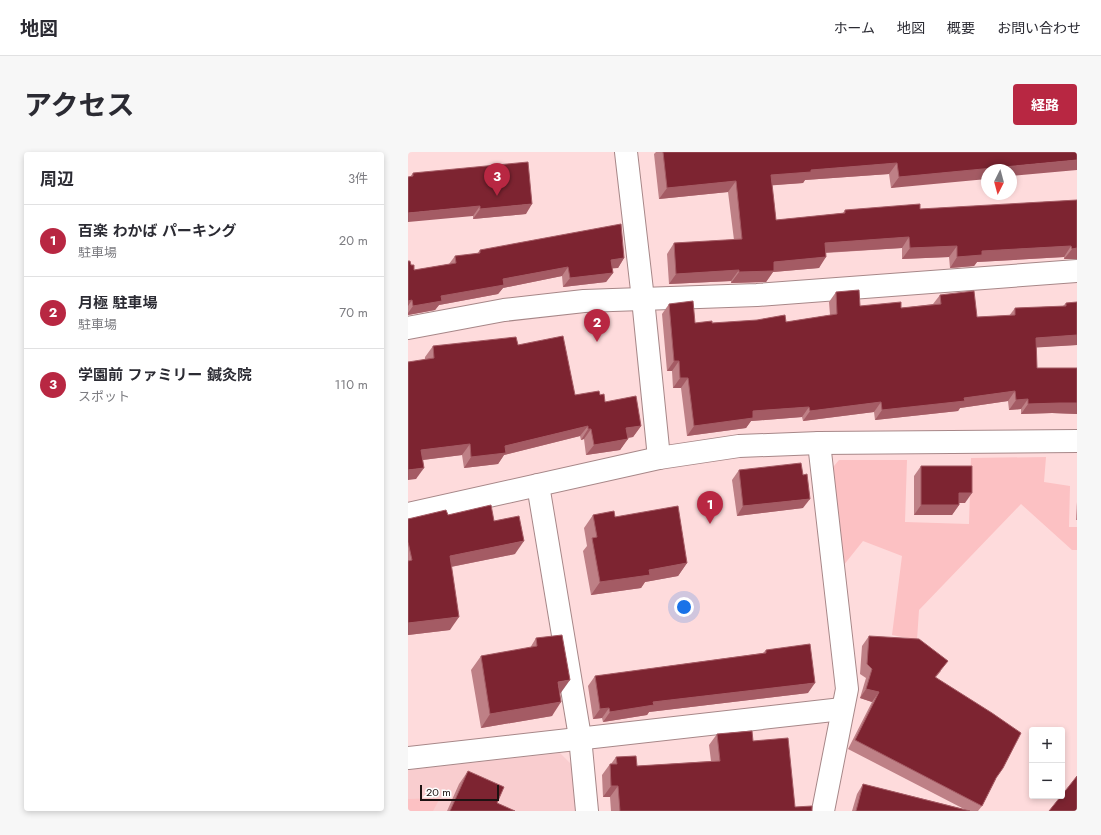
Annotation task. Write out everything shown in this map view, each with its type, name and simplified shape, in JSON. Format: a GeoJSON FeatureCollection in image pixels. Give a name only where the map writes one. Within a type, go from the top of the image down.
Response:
{"type":"FeatureCollection","features":[{"type":"Feature","properties":{"kind":"street"},"geometry":{"type":"LineString","coordinates":[[626,152],[659,458]]}},
{"type":"Feature","properties":{"kind":"street"},"geometry":{"type":"LineString","coordinates":[[408,328],[504,310],[584,301],[756,296],[1077,271]]}},
{"type":"Feature","properties":{"kind":"street"},"geometry":{"type":"LineString","coordinates":[[408,514],[659,458],[739,446],[818,443],[1077,441]]}},
{"type":"Feature","properties":{"kind":"street"},"geometry":{"type":"LineString","coordinates":[[818,443],[847,689],[822,811]]}},
{"type":"Feature","properties":{"kind":"street"},"geometry":{"type":"LineString","coordinates":[[538,485],[580,738],[587,811]]}},
{"type":"Feature","properties":{"kind":"street"},"geometry":{"type":"LineString","coordinates":[[408,758],[842,709]]}},
{"type":"Feature","properties":{"kind":"shaded area"},"geometry":{"type":"Polygon","coordinates":[[[1046,457],[1044,482],[1070,486],[1069,527],[1077,527],[1077,550],[1072,550],[1021,504],[919,610],[917,640],[892,635],[902,556],[863,541],[843,566],[829,472],[839,460],[907,460],[905,522],[969,524],[971,458],[1046,457]]]}},
{"type":"Feature","properties":{"kind":"shaded area"},"geometry":{"type":"Polygon","coordinates":[[[560,753],[572,765],[575,811],[408,811],[408,770],[560,753]]]}},
{"type":"Feature","properties":{"kind":"shaded area"},"geometry":{"type":"Polygon","coordinates":[[[440,798],[433,811],[408,811],[408,799],[440,798]]]}},
{"type":"Feature","properties":{"kind":"building"},"geometry":{"type":"Polygon","coordinates":[[[663,152],[1077,152],[1077,160],[1017,166],[1017,164],[981,164],[981,169],[899,177],[897,163],[771,175],[776,220],[845,213],[845,210],[920,204],[920,209],[1077,200],[1077,248],[1072,249],[1071,246],[982,251],[982,255],[957,257],[957,246],[910,248],[909,237],[825,243],[826,257],[774,262],[774,271],[739,272],[739,270],[676,274],[674,243],[742,239],[736,181],[667,188],[663,152]]]}},
{"type":"Feature","properties":{"kind":"building"},"geometry":{"type":"Polygon","coordinates":[[[528,162],[532,204],[480,209],[480,206],[408,213],[408,177],[413,176],[413,173],[528,162]]]}},
{"type":"Feature","properties":{"kind":"building"},"geometry":{"type":"Polygon","coordinates":[[[621,224],[624,258],[611,260],[613,273],[570,278],[568,267],[503,279],[504,285],[441,296],[442,301],[413,306],[412,300],[408,301],[408,261],[410,261],[411,265],[414,265],[414,270],[456,263],[455,256],[480,253],[480,250],[621,224]]]}},
{"type":"Feature","properties":{"kind":"building"},"geometry":{"type":"Polygon","coordinates":[[[859,290],[860,306],[901,302],[901,308],[941,304],[940,295],[974,291],[977,317],[1015,315],[1015,308],[1066,306],[1066,303],[1077,302],[1077,335],[1036,338],[1037,368],[1077,368],[1077,403],[1028,404],[1028,399],[1016,400],[1015,391],[964,398],[965,401],[882,410],[881,402],[810,411],[809,407],[753,411],[753,418],[694,426],[688,378],[680,378],[679,361],[674,361],[669,304],[693,301],[695,323],[757,320],[785,315],[786,322],[837,314],[836,292],[859,290]]]}},
{"type":"Feature","properties":{"kind":"building"},"geometry":{"type":"Polygon","coordinates":[[[563,336],[575,395],[599,391],[600,395],[604,394],[605,402],[636,396],[641,426],[626,428],[628,439],[594,445],[591,429],[588,429],[588,426],[505,446],[506,453],[471,457],[470,444],[421,450],[424,468],[408,470],[408,362],[434,358],[433,346],[516,337],[518,345],[563,336]]]}},
{"type":"Feature","properties":{"kind":"building"},"geometry":{"type":"Polygon","coordinates":[[[801,463],[803,475],[807,474],[810,499],[743,506],[739,470],[801,463]]]}},
{"type":"Feature","properties":{"kind":"building"},"geometry":{"type":"Polygon","coordinates":[[[921,466],[972,466],[972,493],[959,493],[959,505],[921,505],[921,466]]]}},
{"type":"Feature","properties":{"kind":"building"},"geometry":{"type":"Polygon","coordinates":[[[491,505],[494,521],[519,516],[524,541],[450,556],[459,617],[408,623],[408,561],[412,560],[408,542],[408,519],[446,510],[448,515],[491,505]]]}},
{"type":"Feature","properties":{"kind":"building"},"geometry":{"type":"Polygon","coordinates":[[[678,506],[687,563],[649,570],[650,575],[600,582],[592,538],[597,537],[593,515],[614,511],[615,517],[678,506]]]}},
{"type":"Feature","properties":{"kind":"building"},"geometry":{"type":"Polygon","coordinates":[[[562,635],[570,680],[558,682],[561,702],[490,714],[481,656],[537,646],[536,638],[562,635]]]}},
{"type":"Feature","properties":{"kind":"building"},"geometry":{"type":"Polygon","coordinates":[[[869,636],[919,639],[948,661],[935,677],[1021,733],[982,806],[855,740],[879,692],[866,689],[872,669],[867,664],[869,636]]]}},
{"type":"Feature","properties":{"kind":"building"},"geometry":{"type":"Polygon","coordinates":[[[810,644],[815,683],[653,702],[654,705],[610,712],[609,708],[600,709],[595,676],[766,653],[766,650],[810,644]]]}},
{"type":"Feature","properties":{"kind":"building"},"geometry":{"type":"Polygon","coordinates":[[[752,731],[753,741],[788,738],[795,807],[812,806],[812,811],[620,811],[618,786],[611,786],[610,764],[617,764],[616,757],[636,756],[637,766],[720,761],[717,734],[752,731]]]}},
{"type":"Feature","properties":{"kind":"building"},"geometry":{"type":"Polygon","coordinates":[[[468,771],[504,787],[497,803],[515,811],[450,811],[468,771]]]}},
{"type":"Feature","properties":{"kind":"building"},"geometry":{"type":"Polygon","coordinates":[[[1077,776],[1077,811],[1049,811],[1059,799],[1065,799],[1065,791],[1077,776]]]}},
{"type":"Feature","properties":{"kind":"building"},"geometry":{"type":"Polygon","coordinates":[[[863,784],[970,811],[856,811],[863,784]]]}},
{"type":"Feature","properties":{"kind":"place","name":"学園前 ファミリー 鍼灸院"},"geometry":{"type":"Point","coordinates":[497,196]}},
{"type":"Feature","properties":{"kind":"place","name":"月極 駐車場"},"geometry":{"type":"Point","coordinates":[597,342]}},
{"type":"Feature","properties":{"kind":"place","name":"百楽 わかば パーキング"},"geometry":{"type":"Point","coordinates":[710,524]}}]}
